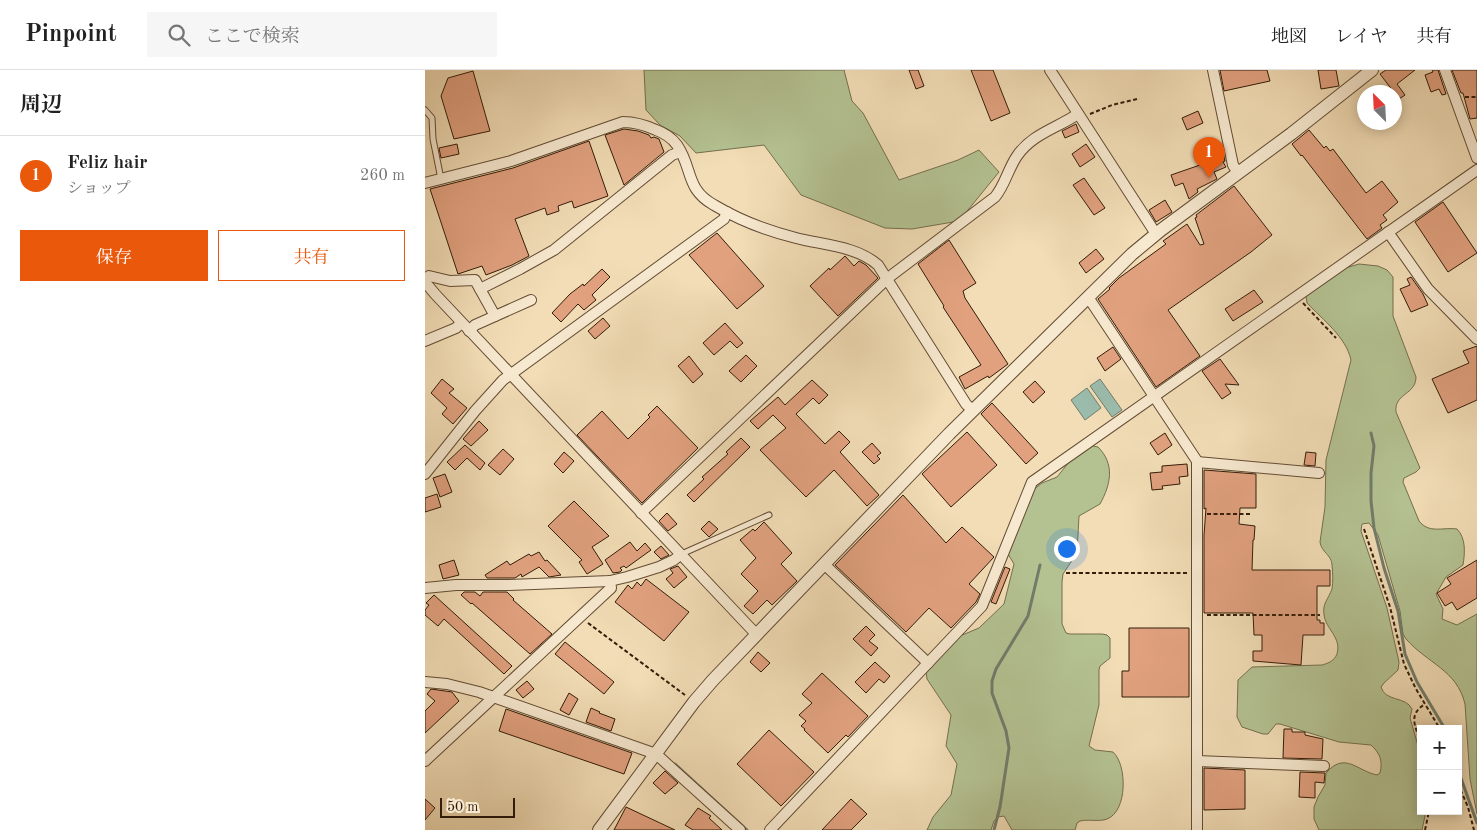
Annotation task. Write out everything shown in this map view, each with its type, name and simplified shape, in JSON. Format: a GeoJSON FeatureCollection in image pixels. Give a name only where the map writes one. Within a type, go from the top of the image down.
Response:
{"type":"FeatureCollection","features":[{"type":"Feature","properties":{"kind":"street"},"geometry":{"type":"LineString","coordinates":[[1050,70],[1156,234]]}},
{"type":"Feature","properties":{"kind":"street"},"geometry":{"type":"LineString","coordinates":[[1213,70],[1233,165],[1239,173]]}},
{"type":"Feature","properties":{"kind":"street"},"geometry":{"type":"LineString","coordinates":[[599,830],[694,702],[756,634],[972,410],[1132,254],[1372,70]]}},
{"type":"Feature","properties":{"kind":"street"},"geometry":{"type":"LineString","coordinates":[[1445,70],[1477,158]]}},
{"type":"Feature","properties":{"kind":"street"},"geometry":{"type":"LineString","coordinates":[[641,513],[888,278],[995,197],[1016,157],[1029,142],[1041,133],[1080,117]]}},
{"type":"Feature","properties":{"kind":"street"},"geometry":{"type":"LineString","coordinates":[[425,183],[511,161],[623,122],[639,123],[671,138],[677,145],[690,178],[700,195],[707,202],[780,234],[863,254],[878,265],[966,404],[972,410]]}},
{"type":"Feature","properties":{"kind":"street"},"geometry":{"type":"LineString","coordinates":[[480,289],[554,250],[672,155],[680,152]]}},
{"type":"Feature","properties":{"kind":"street"},"geometry":{"type":"LineString","coordinates":[[770,830],[982,606],[1032,482],[1477,170]]}},
{"type":"Feature","properties":{"kind":"street"},"geometry":{"type":"LineString","coordinates":[[425,474],[475,411],[510,374],[723,219],[727,212]]}},
{"type":"Feature","properties":{"kind":"street"},"geometry":{"type":"LineString","coordinates":[[1387,232],[1428,289],[1477,339]]}},
{"type":"Feature","properties":{"kind":"street"},"geometry":{"type":"LineString","coordinates":[[495,316],[475,280],[450,281],[429,276],[425,280],[461,323],[756,634]]}},
{"type":"Feature","properties":{"kind":"street"},"geometry":{"type":"LineString","coordinates":[[1088,297],[1197,462],[1197,830]]}},
{"type":"Feature","properties":{"kind":"street"},"geometry":{"type":"LineString","coordinates":[[469,331],[475,325],[531,300]]}},
{"type":"Feature","properties":{"kind":"street"},"geometry":{"type":"LineString","coordinates":[[425,341],[456,328],[461,323]]}},
{"type":"Feature","properties":{"kind":"street"},"geometry":{"type":"LineString","coordinates":[[1197,462],[1319,473]]}},
{"type":"Feature","properties":{"kind":"street"},"geometry":{"type":"LineString","coordinates":[[425,588],[450,585],[610,581],[659,567],[681,555]]}},
{"type":"Feature","properties":{"kind":"street"},"geometry":{"type":"LineString","coordinates":[[823,564],[928,663]]}},
{"type":"Feature","properties":{"kind":"street"},"geometry":{"type":"LineString","coordinates":[[425,761],[611,588],[610,581]]}},
{"type":"Feature","properties":{"kind":"street"},"geometry":{"type":"LineString","coordinates":[[425,682],[463,687],[656,754],[740,830]]}},
{"type":"Feature","properties":{"kind":"street"},"geometry":{"type":"LineString","coordinates":[[1197,761],[1325,766]]}},
{"type":"Feature","properties":{"kind":"lane"},"geometry":{"type":"LineString","coordinates":[[425,110],[431,118],[433,144],[441,179]]}},
{"type":"Feature","properties":{"kind":"lane"},"geometry":{"type":"LineString","coordinates":[[681,555],[769,514]]}},
{"type":"Feature","properties":{"kind":"path"},"geometry":{"type":"LineString","coordinates":[[1080,117],[1137,99]]}},
{"type":"Feature","properties":{"kind":"path"},"geometry":{"type":"LineString","coordinates":[[1297,296],[1336,338]]}},
{"type":"Feature","properties":{"kind":"path"},"geometry":{"type":"LineString","coordinates":[[1197,514],[1252,514]]}},
{"type":"Feature","properties":{"kind":"path"},"geometry":{"type":"LineString","coordinates":[[1364,529],[1390,607],[1402,659],[1410,679],[1438,725]]}},
{"type":"Feature","properties":{"kind":"path"},"geometry":{"type":"LineString","coordinates":[[1066,573],[1197,573]]}},
{"type":"Feature","properties":{"kind":"path"},"geometry":{"type":"LineString","coordinates":[[1197,615],[1320,615]]}},
{"type":"Feature","properties":{"kind":"path"},"geometry":{"type":"LineString","coordinates":[[580,617],[694,702]]}},
{"type":"Feature","properties":{"kind":"path"},"geometry":{"type":"LineString","coordinates":[[1417,731],[1413,718],[1415,713],[1425,704]]}},
{"type":"Feature","properties":{"kind":"path"},"geometry":{"type":"LineString","coordinates":[[1462,793],[1474,830]]}},
{"type":"Feature","properties":{"kind":"path"},"geometry":{"type":"LineString","coordinates":[[1425,830],[1428,815]]}},
{"type":"Feature","properties":{"kind":"green space"},"geometry":{"type":"Polygon","coordinates":[[[644,70],[844,70],[852,101],[863,113],[899,180],[958,160],[979,150],[999,172],[959,221],[912,229],[885,228],[801,195],[764,145],[696,153],[680,136],[660,125],[646,110],[644,70]]]}},
{"type":"Feature","properties":{"kind":"green space"},"geometry":{"type":"Polygon","coordinates":[[[1359,264],[1378,266],[1387,270],[1393,277],[1393,316],[1416,377],[1413,387],[1401,397],[1396,406],[1396,412],[1420,468],[1404,478],[1403,482],[1419,521],[1423,525],[1432,529],[1457,529],[1462,537],[1463,565],[1446,577],[1436,594],[1443,609],[1442,619],[1457,625],[1477,614],[1477,814],[1470,779],[1465,704],[1461,692],[1448,675],[1414,647],[1403,634],[1400,611],[1378,535],[1369,523],[1362,524],[1361,531],[1387,608],[1399,662],[1398,670],[1381,687],[1387,695],[1405,702],[1412,709],[1410,718],[1417,742],[1417,815],[1425,815],[1422,830],[1319,830],[1314,819],[1314,807],[1325,785],[1326,773],[1339,763],[1345,763],[1377,775],[1380,773],[1381,765],[1377,751],[1371,745],[1339,742],[1280,724],[1276,724],[1268,734],[1263,734],[1242,727],[1237,717],[1238,680],[1252,667],[1322,665],[1331,661],[1337,654],[1337,643],[1325,619],[1324,610],[1332,589],[1332,562],[1320,542],[1325,507],[1326,460],[1351,360],[1339,336],[1307,303],[1306,296],[1342,269],[1359,264]]]}},
{"type":"Feature","properties":{"kind":"green space"},"geometry":{"type":"Polygon","coordinates":[[[1098,447],[1107,460],[1109,482],[1100,504],[1079,516],[1077,553],[1063,574],[1062,624],[1066,633],[1102,634],[1110,638],[1110,658],[1100,666],[1099,670],[1099,705],[1089,746],[1095,750],[1113,752],[1118,758],[1123,776],[1122,797],[1119,807],[1107,819],[1080,821],[1077,823],[1075,830],[1012,830],[1004,816],[998,817],[994,821],[991,830],[927,830],[933,817],[951,795],[957,764],[946,746],[951,715],[927,679],[926,671],[960,636],[979,628],[1004,604],[1014,564],[1008,554],[1033,490],[1042,483],[1057,477],[1069,462],[1087,448],[1098,447]]]}},
{"type":"Feature","properties":{"kind":"shaded area"},"geometry":{"type":"Polygon","coordinates":[[[1100,379],[1122,410],[1112,417],[1090,386],[1100,379]]]}},
{"type":"Feature","properties":{"kind":"shaded area"},"geometry":{"type":"Polygon","coordinates":[[[1087,388],[1101,408],[1085,420],[1071,400],[1087,388]]]}},
{"type":"Feature","properties":{"kind":"building"},"geometry":{"type":"Polygon","coordinates":[[[909,70],[918,70],[924,86],[916,89],[909,70]]]}},
{"type":"Feature","properties":{"kind":"building"},"geometry":{"type":"Polygon","coordinates":[[[971,70],[993,70],[1010,113],[991,121],[971,70]]]}},
{"type":"Feature","properties":{"kind":"building"},"geometry":{"type":"Polygon","coordinates":[[[1220,70],[1267,70],[1270,81],[1224,91],[1220,70]]]}},
{"type":"Feature","properties":{"kind":"building"},"geometry":{"type":"Polygon","coordinates":[[[1318,70],[1336,70],[1339,86],[1321,89],[1318,70]]]}},
{"type":"Feature","properties":{"kind":"building"},"geometry":{"type":"Polygon","coordinates":[[[1386,70],[1415,70],[1398,85],[1388,85],[1380,74],[1386,70]]]}},
{"type":"Feature","properties":{"kind":"building"},"geometry":{"type":"Polygon","coordinates":[[[1432,70],[1438,70],[1446,94],[1442,95],[1439,89],[1431,92],[1425,75],[1433,72],[1432,70]]]}},
{"type":"Feature","properties":{"kind":"building"},"geometry":{"type":"Polygon","coordinates":[[[1452,70],[1477,70],[1477,118],[1470,119],[1463,93],[1461,93],[1452,70]]]}},
{"type":"Feature","properties":{"kind":"building"},"geometry":{"type":"Polygon","coordinates":[[[473,71],[490,131],[454,139],[441,96],[448,78],[473,71]]]}},
{"type":"Feature","properties":{"kind":"building"},"geometry":{"type":"Polygon","coordinates":[[[1198,111],[1203,123],[1187,130],[1182,118],[1198,111]]]}},
{"type":"Feature","properties":{"kind":"building"},"geometry":{"type":"Polygon","coordinates":[[[1076,124],[1079,132],[1065,138],[1062,131],[1076,124]]]}},
{"type":"Feature","properties":{"kind":"building"},"geometry":{"type":"Polygon","coordinates":[[[624,129],[638,131],[649,135],[651,138],[659,139],[664,152],[624,185],[605,135],[624,129]]]}},
{"type":"Feature","properties":{"kind":"building"},"geometry":{"type":"Polygon","coordinates":[[[1309,130],[1324,148],[1326,146],[1330,151],[1333,149],[1366,193],[1382,181],[1398,202],[1383,215],[1387,220],[1380,225],[1382,228],[1367,239],[1292,144],[1309,130]]]}},
{"type":"Feature","properties":{"kind":"building"},"geometry":{"type":"Polygon","coordinates":[[[589,141],[608,196],[574,208],[572,201],[558,206],[559,211],[547,215],[545,208],[515,219],[529,256],[486,275],[482,266],[458,274],[430,189],[513,168],[589,141]]]}},
{"type":"Feature","properties":{"kind":"building"},"geometry":{"type":"Polygon","coordinates":[[[457,144],[459,154],[441,158],[439,148],[457,144]]]}},
{"type":"Feature","properties":{"kind":"building"},"geometry":{"type":"Polygon","coordinates":[[[1086,144],[1095,157],[1080,167],[1072,154],[1086,144]]]}},
{"type":"Feature","properties":{"kind":"building"},"geometry":{"type":"Polygon","coordinates":[[[1223,153],[1225,161],[1223,162],[1226,167],[1214,172],[1217,179],[1197,189],[1198,192],[1189,199],[1183,183],[1175,186],[1171,175],[1200,165],[1198,162],[1223,153]]]}},
{"type":"Feature","properties":{"kind":"building"},"geometry":{"type":"Polygon","coordinates":[[[1084,178],[1105,208],[1094,215],[1073,185],[1084,178]]]}},
{"type":"Feature","properties":{"kind":"building"},"geometry":{"type":"Polygon","coordinates":[[[1234,186],[1272,235],[1251,252],[1168,310],[1200,356],[1156,387],[1098,299],[1119,278],[1166,244],[1163,241],[1187,224],[1200,245],[1204,244],[1195,218],[1197,217],[1196,215],[1234,186]]]}},
{"type":"Feature","properties":{"kind":"building"},"geometry":{"type":"Polygon","coordinates":[[[1165,200],[1172,212],[1156,222],[1149,210],[1165,200]]]}},
{"type":"Feature","properties":{"kind":"building"},"geometry":{"type":"Polygon","coordinates":[[[1443,202],[1477,253],[1448,272],[1415,222],[1443,202]]]}},
{"type":"Feature","properties":{"kind":"building"},"geometry":{"type":"Polygon","coordinates":[[[717,233],[764,286],[737,309],[689,255],[717,233]]]}},
{"type":"Feature","properties":{"kind":"building"},"geometry":{"type":"Polygon","coordinates":[[[949,240],[976,283],[963,291],[965,298],[1008,364],[989,378],[988,376],[965,389],[959,377],[981,365],[943,307],[918,264],[949,240]]]}},
{"type":"Feature","properties":{"kind":"building"},"geometry":{"type":"Polygon","coordinates":[[[1096,249],[1104,259],[1086,273],[1079,263],[1096,249]]]}},
{"type":"Feature","properties":{"kind":"building"},"geometry":{"type":"Polygon","coordinates":[[[845,256],[854,266],[859,261],[866,265],[878,278],[838,316],[810,286],[845,256]]]}},
{"type":"Feature","properties":{"kind":"building"},"geometry":{"type":"Polygon","coordinates":[[[602,269],[610,277],[592,295],[596,300],[584,310],[578,304],[561,322],[552,313],[570,294],[583,284],[584,286],[602,269]]]}},
{"type":"Feature","properties":{"kind":"building"},"geometry":{"type":"Polygon","coordinates":[[[1411,277],[1428,305],[1411,312],[1400,289],[1410,285],[1407,279],[1411,277]]]}},
{"type":"Feature","properties":{"kind":"building"},"geometry":{"type":"Polygon","coordinates":[[[1254,290],[1263,302],[1233,321],[1225,309],[1254,290]]]}},
{"type":"Feature","properties":{"kind":"building"},"geometry":{"type":"Polygon","coordinates":[[[603,318],[610,326],[595,339],[588,331],[603,318]]]}},
{"type":"Feature","properties":{"kind":"building"},"geometry":{"type":"Polygon","coordinates":[[[725,323],[743,343],[737,348],[730,341],[714,355],[703,343],[725,323]]]}},
{"type":"Feature","properties":{"kind":"building"},"geometry":{"type":"Polygon","coordinates":[[[1477,346],[1477,400],[1448,413],[1432,379],[1469,363],[1463,351],[1477,346]]]}},
{"type":"Feature","properties":{"kind":"building"},"geometry":{"type":"Polygon","coordinates":[[[1113,347],[1121,359],[1105,371],[1097,358],[1113,347]]]}},
{"type":"Feature","properties":{"kind":"building"},"geometry":{"type":"Polygon","coordinates":[[[746,355],[757,366],[741,382],[729,371],[746,355]]]}},
{"type":"Feature","properties":{"kind":"building"},"geometry":{"type":"Polygon","coordinates":[[[689,356],[703,374],[693,383],[678,366],[689,356]]]}},
{"type":"Feature","properties":{"kind":"building"},"geometry":{"type":"Polygon","coordinates":[[[1220,359],[1239,385],[1225,384],[1231,393],[1222,399],[1202,371],[1220,359]]]}},
{"type":"Feature","properties":{"kind":"building"},"geometry":{"type":"Polygon","coordinates":[[[442,379],[454,389],[449,393],[467,408],[453,424],[442,414],[447,408],[431,393],[442,379]]]}},
{"type":"Feature","properties":{"kind":"building"},"geometry":{"type":"Polygon","coordinates":[[[812,380],[828,395],[819,404],[813,398],[796,414],[825,444],[839,431],[850,442],[840,452],[879,495],[867,506],[834,470],[806,497],[760,450],[786,428],[773,415],[758,429],[750,421],[778,397],[785,405],[812,380]]]}},
{"type":"Feature","properties":{"kind":"building"},"geometry":{"type":"Polygon","coordinates":[[[1035,381],[1045,392],[1033,403],[1023,392],[1035,381]]]}},
{"type":"Feature","properties":{"kind":"building"},"geometry":{"type":"Polygon","coordinates":[[[992,403],[1038,453],[1026,464],[981,414],[992,403]]]}},
{"type":"Feature","properties":{"kind":"building"},"geometry":{"type":"Polygon","coordinates":[[[657,406],[698,448],[642,503],[577,435],[602,411],[628,439],[650,417],[648,415],[657,406]]]}},
{"type":"Feature","properties":{"kind":"building"},"geometry":{"type":"Polygon","coordinates":[[[479,421],[488,430],[471,446],[463,439],[479,421]]]}},
{"type":"Feature","properties":{"kind":"building"},"geometry":{"type":"Polygon","coordinates":[[[967,432],[997,465],[951,507],[922,474],[967,432]]]}},
{"type":"Feature","properties":{"kind":"building"},"geometry":{"type":"Polygon","coordinates":[[[1165,433],[1172,445],[1158,455],[1150,443],[1165,433]]]}},
{"type":"Feature","properties":{"kind":"building"},"geometry":{"type":"Polygon","coordinates":[[[741,438],[750,447],[694,502],[687,495],[704,479],[702,477],[728,454],[726,452],[741,438]]]}},
{"type":"Feature","properties":{"kind":"building"},"geometry":{"type":"Polygon","coordinates":[[[872,443],[881,453],[877,456],[880,459],[874,464],[862,452],[872,443]]]}},
{"type":"Feature","properties":{"kind":"building"},"geometry":{"type":"Polygon","coordinates":[[[465,445],[485,463],[480,470],[467,458],[455,470],[447,462],[465,445]]]}},
{"type":"Feature","properties":{"kind":"building"},"geometry":{"type":"Polygon","coordinates":[[[503,449],[514,459],[500,475],[488,465],[503,449]]]}},
{"type":"Feature","properties":{"kind":"building"},"geometry":{"type":"Polygon","coordinates":[[[564,452],[574,461],[563,473],[554,464],[564,452]]]}},
{"type":"Feature","properties":{"kind":"building"},"geometry":{"type":"Polygon","coordinates":[[[1306,452],[1316,453],[1315,466],[1304,465],[1306,452]]]}},
{"type":"Feature","properties":{"kind":"building"},"geometry":{"type":"Polygon","coordinates":[[[1187,464],[1188,476],[1179,477],[1180,484],[1162,486],[1163,489],[1152,490],[1150,473],[1162,472],[1162,466],[1187,464]]]}},
{"type":"Feature","properties":{"kind":"building"},"geometry":{"type":"Polygon","coordinates":[[[1204,470],[1256,474],[1256,508],[1240,508],[1239,524],[1255,526],[1252,570],[1330,570],[1330,586],[1317,586],[1317,620],[1320,620],[1320,623],[1324,623],[1324,635],[1303,635],[1301,665],[1253,661],[1253,651],[1262,651],[1262,635],[1254,635],[1253,613],[1204,613],[1206,508],[1204,509],[1204,470]]]}},
{"type":"Feature","properties":{"kind":"building"},"geometry":{"type":"Polygon","coordinates":[[[445,474],[452,492],[440,497],[433,478],[445,474]]]}},
{"type":"Feature","properties":{"kind":"building"},"geometry":{"type":"Polygon","coordinates":[[[437,494],[441,507],[425,512],[425,498],[437,494]]]}},
{"type":"Feature","properties":{"kind":"building"},"geometry":{"type":"Polygon","coordinates":[[[903,495],[946,543],[962,527],[994,557],[969,584],[980,594],[976,602],[951,628],[929,608],[906,632],[835,565],[903,495]]]}},
{"type":"Feature","properties":{"kind":"building"},"geometry":{"type":"Polygon","coordinates":[[[574,501],[609,536],[592,547],[603,564],[587,574],[579,562],[582,560],[548,526],[574,501]]]}},
{"type":"Feature","properties":{"kind":"building"},"geometry":{"type":"Polygon","coordinates":[[[667,513],[677,524],[668,531],[659,521],[667,513]]]}},
{"type":"Feature","properties":{"kind":"building"},"geometry":{"type":"Polygon","coordinates":[[[709,521],[718,529],[709,537],[701,529],[709,521]]]}},
{"type":"Feature","properties":{"kind":"building"},"geometry":{"type":"Polygon","coordinates":[[[764,522],[792,553],[781,564],[797,581],[772,605],[767,600],[753,614],[744,606],[758,591],[741,574],[756,558],[740,540],[753,529],[755,531],[764,522]]]}},
{"type":"Feature","properties":{"kind":"building"},"geometry":{"type":"Polygon","coordinates":[[[630,542],[637,551],[645,543],[651,550],[626,568],[624,566],[620,568],[622,570],[620,572],[613,573],[605,560],[630,542]]]}},
{"type":"Feature","properties":{"kind":"building"},"geometry":{"type":"Polygon","coordinates":[[[661,546],[669,555],[661,559],[654,552],[661,546]]]}},
{"type":"Feature","properties":{"kind":"building"},"geometry":{"type":"Polygon","coordinates":[[[539,552],[545,561],[547,560],[561,575],[549,577],[539,567],[522,577],[521,574],[515,578],[487,578],[485,575],[507,561],[510,565],[529,554],[531,556],[539,552]]]}},
{"type":"Feature","properties":{"kind":"building"},"geometry":{"type":"Polygon","coordinates":[[[454,560],[459,575],[443,579],[439,565],[454,560]]]}},
{"type":"Feature","properties":{"kind":"building"},"geometry":{"type":"Polygon","coordinates":[[[1477,560],[1477,598],[1457,610],[1452,602],[1445,606],[1437,593],[1451,584],[1447,578],[1477,560]]]}},
{"type":"Feature","properties":{"kind":"building"},"geometry":{"type":"Polygon","coordinates":[[[678,566],[687,577],[674,588],[666,579],[673,573],[670,569],[678,566]]]}},
{"type":"Feature","properties":{"kind":"building"},"geometry":{"type":"Polygon","coordinates":[[[1005,567],[1010,569],[996,604],[991,602],[1005,567]]]}},
{"type":"Feature","properties":{"kind":"building"},"geometry":{"type":"Polygon","coordinates":[[[646,579],[689,612],[664,641],[615,602],[628,585],[632,589],[637,582],[641,586],[646,579]]]}},
{"type":"Feature","properties":{"kind":"building"},"geometry":{"type":"Polygon","coordinates":[[[464,592],[475,592],[480,596],[483,592],[507,592],[513,600],[552,634],[530,654],[461,595],[464,592]]]}},
{"type":"Feature","properties":{"kind":"building"},"geometry":{"type":"Polygon","coordinates":[[[434,595],[512,666],[504,674],[444,619],[438,626],[425,615],[425,610],[429,605],[426,603],[434,595]]]}},
{"type":"Feature","properties":{"kind":"building"},"geometry":{"type":"Polygon","coordinates":[[[866,626],[875,635],[869,641],[878,648],[871,656],[853,639],[866,626]]]}},
{"type":"Feature","properties":{"kind":"building"},"geometry":{"type":"Polygon","coordinates":[[[1129,628],[1189,628],[1189,697],[1122,697],[1122,671],[1129,671],[1129,628]]]}},
{"type":"Feature","properties":{"kind":"building"},"geometry":{"type":"Polygon","coordinates":[[[565,642],[614,682],[604,694],[555,654],[565,642]]]}},
{"type":"Feature","properties":{"kind":"building"},"geometry":{"type":"Polygon","coordinates":[[[758,652],[770,663],[761,672],[750,662],[758,652]]]}},
{"type":"Feature","properties":{"kind":"building"},"geometry":{"type":"Polygon","coordinates":[[[875,662],[890,676],[884,683],[879,679],[866,693],[855,682],[875,662]]]}},
{"type":"Feature","properties":{"kind":"building"},"geometry":{"type":"Polygon","coordinates":[[[822,673],[868,716],[848,737],[846,735],[828,753],[804,730],[801,726],[806,721],[799,715],[812,703],[802,694],[822,673]]]}},
{"type":"Feature","properties":{"kind":"building"},"geometry":{"type":"Polygon","coordinates":[[[527,681],[534,689],[523,698],[516,690],[527,681]]]}},
{"type":"Feature","properties":{"kind":"building"},"geometry":{"type":"Polygon","coordinates":[[[431,689],[452,692],[459,701],[425,733],[425,711],[435,701],[427,694],[431,689]]]}},
{"type":"Feature","properties":{"kind":"building"},"geometry":{"type":"Polygon","coordinates":[[[569,693],[578,699],[569,715],[560,710],[569,693]]]}},
{"type":"Feature","properties":{"kind":"building"},"geometry":{"type":"Polygon","coordinates":[[[591,708],[615,719],[611,731],[586,722],[591,708]]]}},
{"type":"Feature","properties":{"kind":"building"},"geometry":{"type":"Polygon","coordinates":[[[506,709],[632,753],[624,774],[499,731],[506,709]]]}},
{"type":"Feature","properties":{"kind":"building"},"geometry":{"type":"Polygon","coordinates":[[[1284,729],[1292,729],[1292,732],[1305,732],[1305,735],[1323,739],[1322,759],[1283,758],[1284,729]]]}},
{"type":"Feature","properties":{"kind":"building"},"geometry":{"type":"Polygon","coordinates":[[[769,730],[814,772],[781,806],[737,764],[769,730]]]}},
{"type":"Feature","properties":{"kind":"building"},"geometry":{"type":"Polygon","coordinates":[[[1204,768],[1245,770],[1245,809],[1204,810],[1204,768]]]}},
{"type":"Feature","properties":{"kind":"building"},"geometry":{"type":"Polygon","coordinates":[[[665,771],[678,783],[665,794],[653,783],[665,771]]]}},
{"type":"Feature","properties":{"kind":"building"},"geometry":{"type":"Polygon","coordinates":[[[1300,772],[1325,773],[1324,783],[1315,782],[1315,798],[1299,797],[1300,772]]]}},
{"type":"Feature","properties":{"kind":"building"},"geometry":{"type":"Polygon","coordinates":[[[425,799],[435,808],[425,820],[425,799]]]}},
{"type":"Feature","properties":{"kind":"building"},"geometry":{"type":"Polygon","coordinates":[[[851,799],[867,814],[851,830],[822,830],[851,799]]]}},
{"type":"Feature","properties":{"kind":"building"},"geometry":{"type":"Polygon","coordinates":[[[626,807],[675,830],[614,830],[626,807]]]}},
{"type":"Feature","properties":{"kind":"building"},"geometry":{"type":"Polygon","coordinates":[[[698,808],[711,816],[709,818],[722,830],[693,830],[685,825],[698,808]]]}},
{"type":"Feature","properties":{"kind":"waterway"},"geometry":{"type":"LineString","coordinates":[[1371,433],[1374,446],[1371,473],[1371,501],[1374,528],[1384,568],[1398,611],[1405,654],[1417,682],[1443,725]]}},
{"type":"Feature","properties":{"kind":"waterway"},"geometry":{"type":"LineString","coordinates":[[994,830],[1000,807],[1009,748],[1006,731],[992,693],[992,681],[996,669],[1028,616],[1040,565]]}},
{"type":"Feature","properties":{"kind":"waterway"},"geometry":{"type":"LineString","coordinates":[[675,764],[747,830]]}},
{"type":"Feature","properties":{"kind":"waterway"},"geometry":{"type":"LineString","coordinates":[[1462,781],[1477,823]]}},
{"type":"Feature","properties":{"kind":"place","name":"Feliz hair"},"geometry":{"type":"Point","coordinates":[1209,178]}}]}
